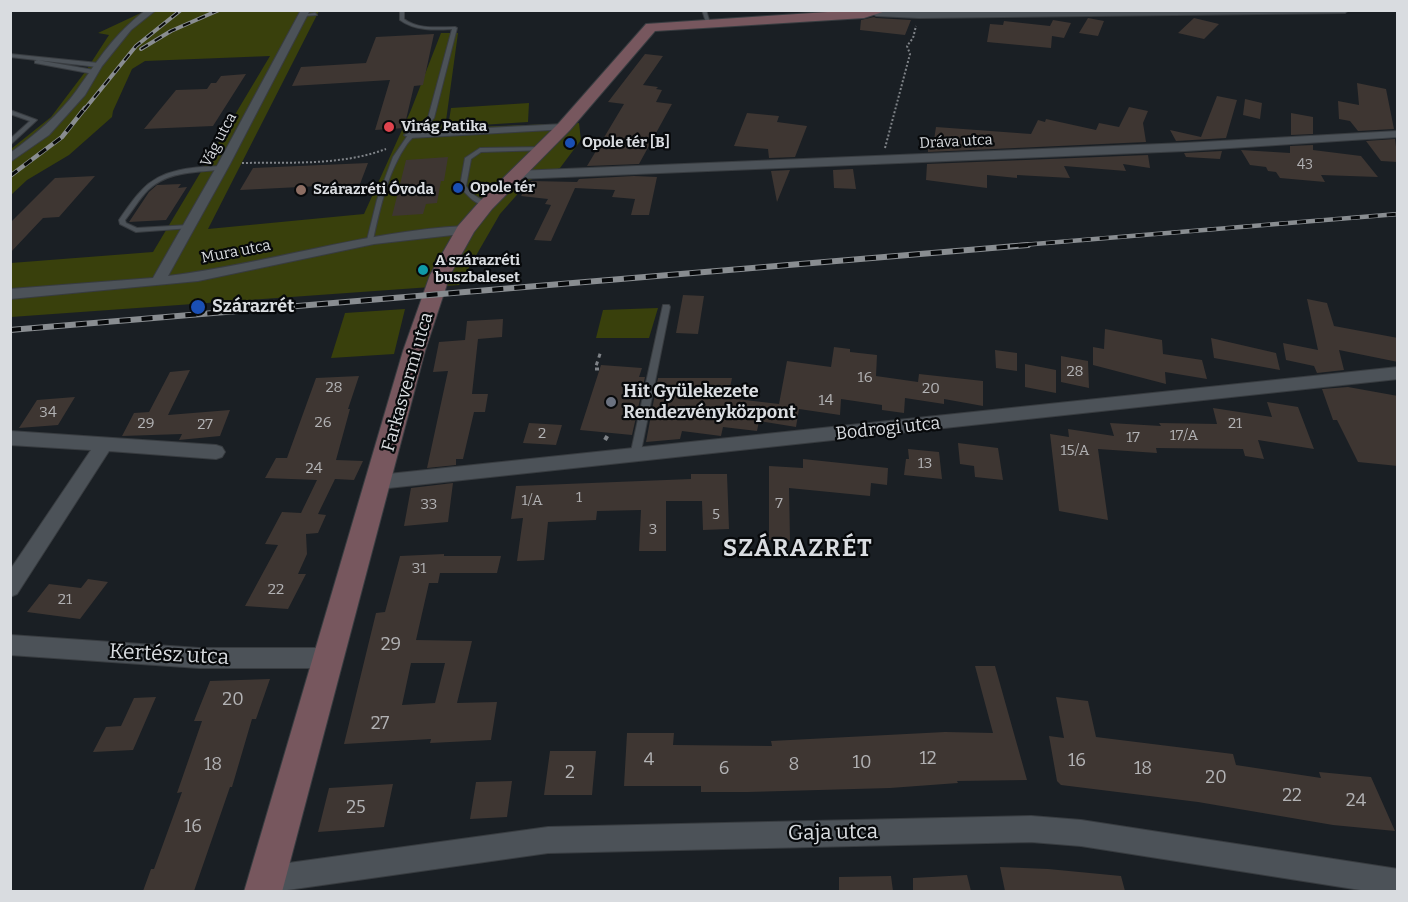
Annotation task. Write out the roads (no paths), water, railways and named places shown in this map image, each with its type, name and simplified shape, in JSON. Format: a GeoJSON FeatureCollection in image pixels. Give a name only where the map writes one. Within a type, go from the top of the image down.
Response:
{"type":"FeatureCollection","features":[{"type":"Feature","properties":{"kind":"street"},"geometry":{"type":"LineString","coordinates":[[14,153],[45,133],[81,93],[96,68],[128,28],[152,10]]}},
{"type":"Feature","properties":{"kind":"street"},"geometry":{"type":"LineString","coordinates":[[879,12],[919,15],[1345,10]]}},
{"type":"Feature","properties":{"kind":"street","name":"Farkasvermi utca"},"geometry":{"type":"LineString","coordinates":[[265,885],[414,351],[440,275],[465,230],[486,205],[564,128],[648,28],[706,16],[879,12]]}},
{"type":"Feature","properties":{"kind":"street","name":"Vág utca"},"geometry":{"type":"LineString","coordinates":[[158,281],[307,14]]}},
{"type":"Feature","properties":{"kind":"street"},"geometry":{"type":"LineString","coordinates":[[410,135],[564,128]]}},
{"type":"Feature","properties":{"kind":"street","name":"Dráva utca"},"geometry":{"type":"LineString","coordinates":[[516,175],[1185,147],[1398,134]]}},
{"type":"Feature","properties":{"kind":"street","name":"Mura utca"},"geometry":{"type":"LineString","coordinates":[[10,294],[158,281],[225,272],[370,240],[432,231],[465,230]]}},
{"type":"Feature","properties":{"kind":"street","name":"Bodrogi utca"},"geometry":{"type":"LineString","coordinates":[[379,482],[1398,373]]}},
{"type":"Feature","properties":{"kind":"street"},"geometry":{"type":"LineString","coordinates":[[10,438],[216,452]]}},
{"type":"Feature","properties":{"kind":"street"},"geometry":{"type":"LineString","coordinates":[[10,588],[104,445]]}},
{"type":"Feature","properties":{"kind":"street","name":"Kertész utca"},"geometry":{"type":"LineString","coordinates":[[10,645],[199,658],[328,658]]}},
{"type":"Feature","properties":{"kind":"street","name":"Gaja utca"},"geometry":{"type":"LineString","coordinates":[[265,885],[548,840],[1031,829],[1081,833],[1398,882]]}},
{"type":"Feature","properties":{"kind":"lane"},"geometry":{"type":"LineString","coordinates":[[370,240],[377,208],[396,159],[410,135],[424,127],[431,118],[455,28],[434,28],[409,24],[402,19],[402,10]]}},
{"type":"Feature","properties":{"kind":"lane"},"geometry":{"type":"LineString","coordinates":[[10,55],[21,56],[25,61],[96,68]]}},
{"type":"Feature","properties":{"kind":"lane"},"geometry":{"type":"LineString","coordinates":[[10,112],[34,120],[10,143]]}},
{"type":"Feature","properties":{"kind":"lane"},"geometry":{"type":"LineString","coordinates":[[486,205],[469,195],[463,186],[468,158],[480,150],[544,149]]}},
{"type":"Feature","properties":{"kind":"lane"},"geometry":{"type":"LineString","coordinates":[[189,227],[136,230],[128,228],[122,220],[147,187],[154,183],[185,171],[223,166]]}},
{"type":"Feature","properties":{"kind":"lane"},"geometry":{"type":"LineString","coordinates":[[635,456],[666,307]]}},
{"type":"Feature","properties":{"kind":"railway"},"geometry":{"type":"LineString","coordinates":[[84,110],[136,46],[181,10]]}},
{"type":"Feature","properties":{"kind":"railway"},"geometry":{"type":"LineString","coordinates":[[141,49],[171,31],[219,10]]}},
{"type":"Feature","properties":{"kind":"railway"},"geometry":{"type":"LineString","coordinates":[[10,176],[62,137],[85,108]]}},
{"type":"Feature","properties":{"kind":"railway"},"geometry":{"type":"LineString","coordinates":[[1010,246],[1398,214]]}},
{"type":"Feature","properties":{"kind":"railway"},"geometry":{"type":"LineString","coordinates":[[10,330],[1028,245]]}},
{"type":"Feature","properties":{"kind":"place","name":"Virág Patika"},"geometry":{"type":"Point","coordinates":[389,127]}},
{"type":"Feature","properties":{"kind":"place","name":"Opole tér [B]"},"geometry":{"type":"Point","coordinates":[570,143]}},
{"type":"Feature","properties":{"kind":"place","name":"Opole tér"},"geometry":{"type":"Point","coordinates":[458,188]}},
{"type":"Feature","properties":{"kind":"place","name":"Szárazréti Óvoda"},"geometry":{"type":"Point","coordinates":[301,190]}},
{"type":"Feature","properties":{"kind":"place","name":"A szárazréti buszbaleset"},"geometry":{"type":"Point","coordinates":[423,270]}},
{"type":"Feature","properties":{"kind":"place","name":"Szárazrét"},"geometry":{"type":"Point","coordinates":[198,307]}},
{"type":"Feature","properties":{"kind":"place","name":"Hit Gyülekezete Rendezvényközpont"},"geometry":{"type":"Point","coordinates":[611,402]}},
{"type":"Feature","properties":{"kind":"district","name":"SZÁRAZRÉT"},"geometry":{"type":"Point","coordinates":[798,549]}}]}
